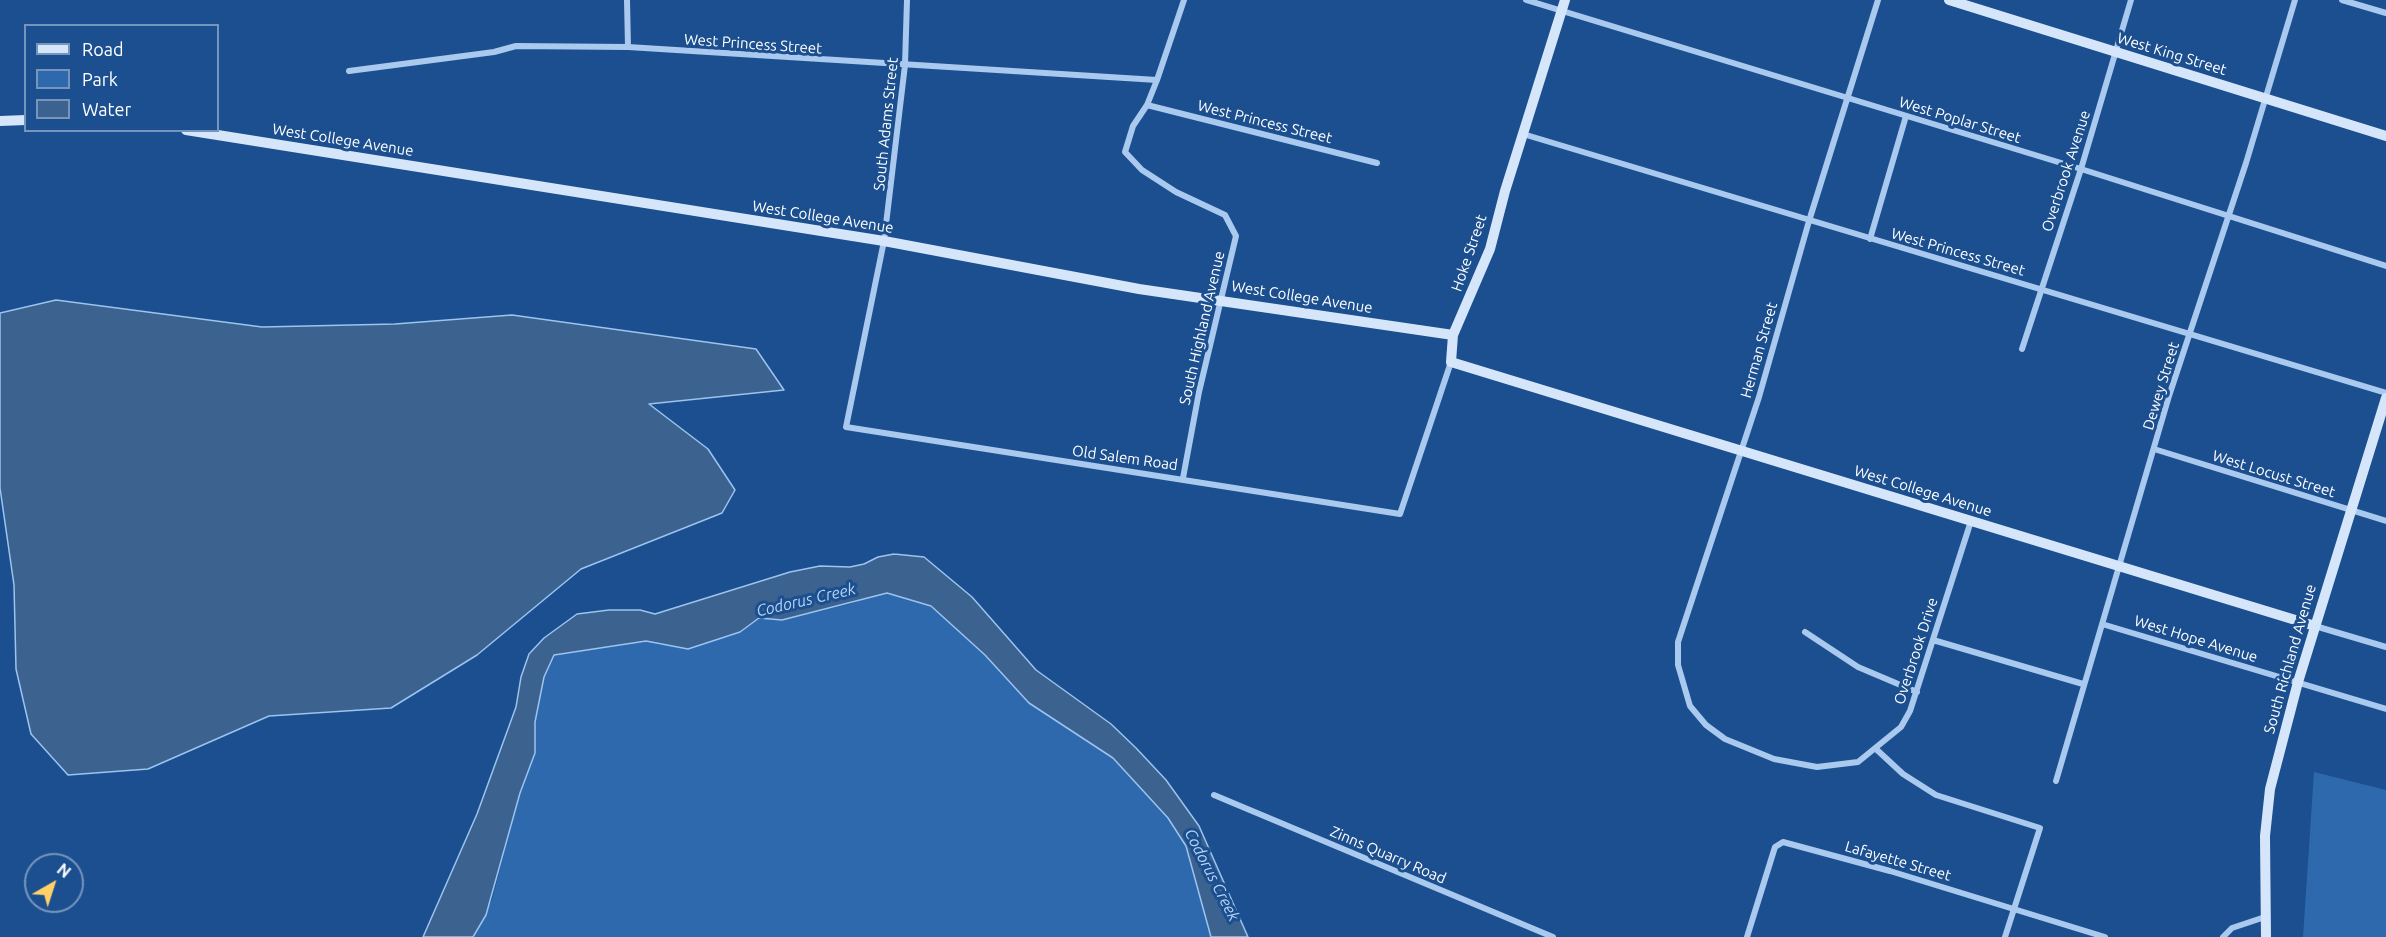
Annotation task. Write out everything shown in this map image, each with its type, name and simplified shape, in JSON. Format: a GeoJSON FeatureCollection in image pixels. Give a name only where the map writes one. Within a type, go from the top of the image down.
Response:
{"type":"FeatureCollection","features":[{"type":"Feature","properties":{"kind":"street"},"geometry":{"type":"LineString","coordinates":[[627,0],[628,47]]}},
{"type":"Feature","properties":{"kind":"street","name":"South Adams Street"},"geometry":{"type":"LineString","coordinates":[[846,427],[884,241],[905,65],[907,0]]}},
{"type":"Feature","properties":{"kind":"street","name":"South Highland Avenue"},"geometry":{"type":"LineString","coordinates":[[1183,478],[1219,299],[1236,236],[1225,215],[1176,192],[1142,170],[1125,153],[1133,126],[1147,105],[1157,80],[1184,0]]}},
{"type":"Feature","properties":{"kind":"street","name":"West Poplar Street"},"geometry":{"type":"LineString","coordinates":[[1526,0],[1564,5],[1849,99],[2081,169],[2386,266]]}},
{"type":"Feature","properties":{"kind":"street","name":"Herman Street"},"geometry":{"type":"LineString","coordinates":[[1690,706],[1678,665],[1678,642],[1759,397],[1809,221],[1849,99],[1878,0]]}},
{"type":"Feature","properties":{"kind":"street","name":"West King Street"},"geometry":{"type":"LineString","coordinates":[[1949,0],[2386,136]]}},
{"type":"Feature","properties":{"kind":"street","name":"Overbrook Avenue"},"geometry":{"type":"LineString","coordinates":[[2022,350],[2081,169],[2131,0]]}},
{"type":"Feature","properties":{"kind":"street","name":"Dewey Street"},"geometry":{"type":"LineString","coordinates":[[2056,781],[2118,565],[2266,99],[2295,0]]}},
{"type":"Feature","properties":{"kind":"street"},"geometry":{"type":"LineString","coordinates":[[2342,0],[2386,13]]}},
{"type":"Feature","properties":{"kind":"street","name":"Hoke Street"},"geometry":{"type":"LineString","coordinates":[[1400,514],[1451,362],[1453,335],[1490,249],[1564,5]]}},
{"type":"Feature","properties":{"kind":"street","name":"West Princess Street"},"geometry":{"type":"LineString","coordinates":[[349,71],[494,52],[516,46],[628,47],[1157,80]]}},
{"type":"Feature","properties":{"kind":"street","name":"West Princess Street"},"geometry":{"type":"LineString","coordinates":[[1147,105],[1377,163]]}},
{"type":"Feature","properties":{"kind":"street"},"geometry":{"type":"LineString","coordinates":[[1870,239],[1906,116]]}},
{"type":"Feature","properties":{"kind":"street"},"geometry":{"type":"LineString","coordinates":[[0,121],[24,120]]}},
{"type":"Feature","properties":{"kind":"street","name":"West College Avenue"},"geometry":{"type":"LineString","coordinates":[[199,132],[884,241],[1139,289],[1453,335]]}},
{"type":"Feature","properties":{"kind":"street","name":"West Princess Street"},"geometry":{"type":"LineString","coordinates":[[1523,134],[2190,333],[2386,395]]}},
{"type":"Feature","properties":{"kind":"street","name":"West College Avenue"},"geometry":{"type":"LineString","coordinates":[[1451,362],[1740,452],[2386,647]]}},
{"type":"Feature","properties":{"kind":"street","name":"South Richland Avenue"},"geometry":{"type":"LineString","coordinates":[[2266,937],[2265,836],[2270,789],[2298,682],[2386,395]]}},
{"type":"Feature","properties":{"kind":"street","name":"Old Salem Road"},"geometry":{"type":"LineString","coordinates":[[846,427],[1183,478],[1400,514]]}},
{"type":"Feature","properties":{"kind":"street","name":"West Locust Street"},"geometry":{"type":"LineString","coordinates":[[2154,449],[2386,521]]}},
{"type":"Feature","properties":{"kind":"street","name":"Overbrook Drive"},"geometry":{"type":"LineString","coordinates":[[1690,706],[1706,725],[1725,739],[1774,759],[1817,767],[1858,762],[1901,727],[1917,692],[1971,521]]}},
{"type":"Feature","properties":{"kind":"street","name":"West Hope Avenue"},"geometry":{"type":"LineString","coordinates":[[2102,624],[2386,709]]}},
{"type":"Feature","properties":{"kind":"street"},"geometry":{"type":"LineString","coordinates":[[1805,632],[1858,667],[1917,692]]}},
{"type":"Feature","properties":{"kind":"street"},"geometry":{"type":"LineString","coordinates":[[1933,640],[2083,684]]}},
{"type":"Feature","properties":{"kind":"street"},"geometry":{"type":"LineString","coordinates":[[1876,749],[1903,774],[1936,795],[2040,828],[2005,937]]}},
{"type":"Feature","properties":{"kind":"street","name":"Zinns Quarry Road"},"geometry":{"type":"LineString","coordinates":[[1214,795],[1553,937]]}},
{"type":"Feature","properties":{"kind":"street","name":"Lafayette Street"},"geometry":{"type":"LineString","coordinates":[[1747,937],[1775,847],[1784,842],[2105,937]]}},
{"type":"Feature","properties":{"kind":"street"},"geometry":{"type":"LineString","coordinates":[[2223,937],[2232,928],[2265,917]]}},
{"type":"Feature","properties":{"kind":"green space"},"geometry":{"type":"Polygon","coordinates":[[[879,593],[895,594],[931,606],[985,655],[1029,703],[1113,758],[1168,818],[1186,846],[1211,937],[473,937],[492,900],[520,793],[535,753],[535,722],[544,677],[554,655],[646,641],[661,645],[740,632],[759,618],[782,620],[850,604],[879,593]]]}},
{"type":"Feature","properties":{"kind":"green space"},"geometry":{"type":"Polygon","coordinates":[[[2314,772],[2386,790],[2386,937],[2303,937],[2314,772]]]}},
{"type":"Feature","properties":{"kind":"water"},"geometry":{"type":"Polygon","coordinates":[[[56,300],[262,327],[395,324],[512,315],[756,349],[784,390],[649,404],[708,449],[735,490],[722,513],[581,569],[477,655],[391,708],[269,716],[148,769],[68,775],[31,734],[16,669],[14,585],[0,488],[0,313],[56,300]]]}},
{"type":"Feature","properties":{"kind":"water","name":"Codorus Creek"},"geometry":{"type":"Polygon","coordinates":[[[894,554],[924,557],[972,597],[1036,670],[1111,724],[1166,780],[1199,826],[1248,937],[1211,937],[1186,846],[1168,818],[1113,758],[1029,703],[985,655],[931,606],[887,593],[782,620],[759,618],[740,632],[688,649],[646,641],[554,655],[544,677],[535,722],[535,753],[520,793],[486,915],[473,937],[423,937],[477,814],[516,707],[521,677],[529,654],[544,638],[577,614],[609,610],[640,610],[655,614],[790,572],[820,566],[850,567],[894,554]]]}}]}
